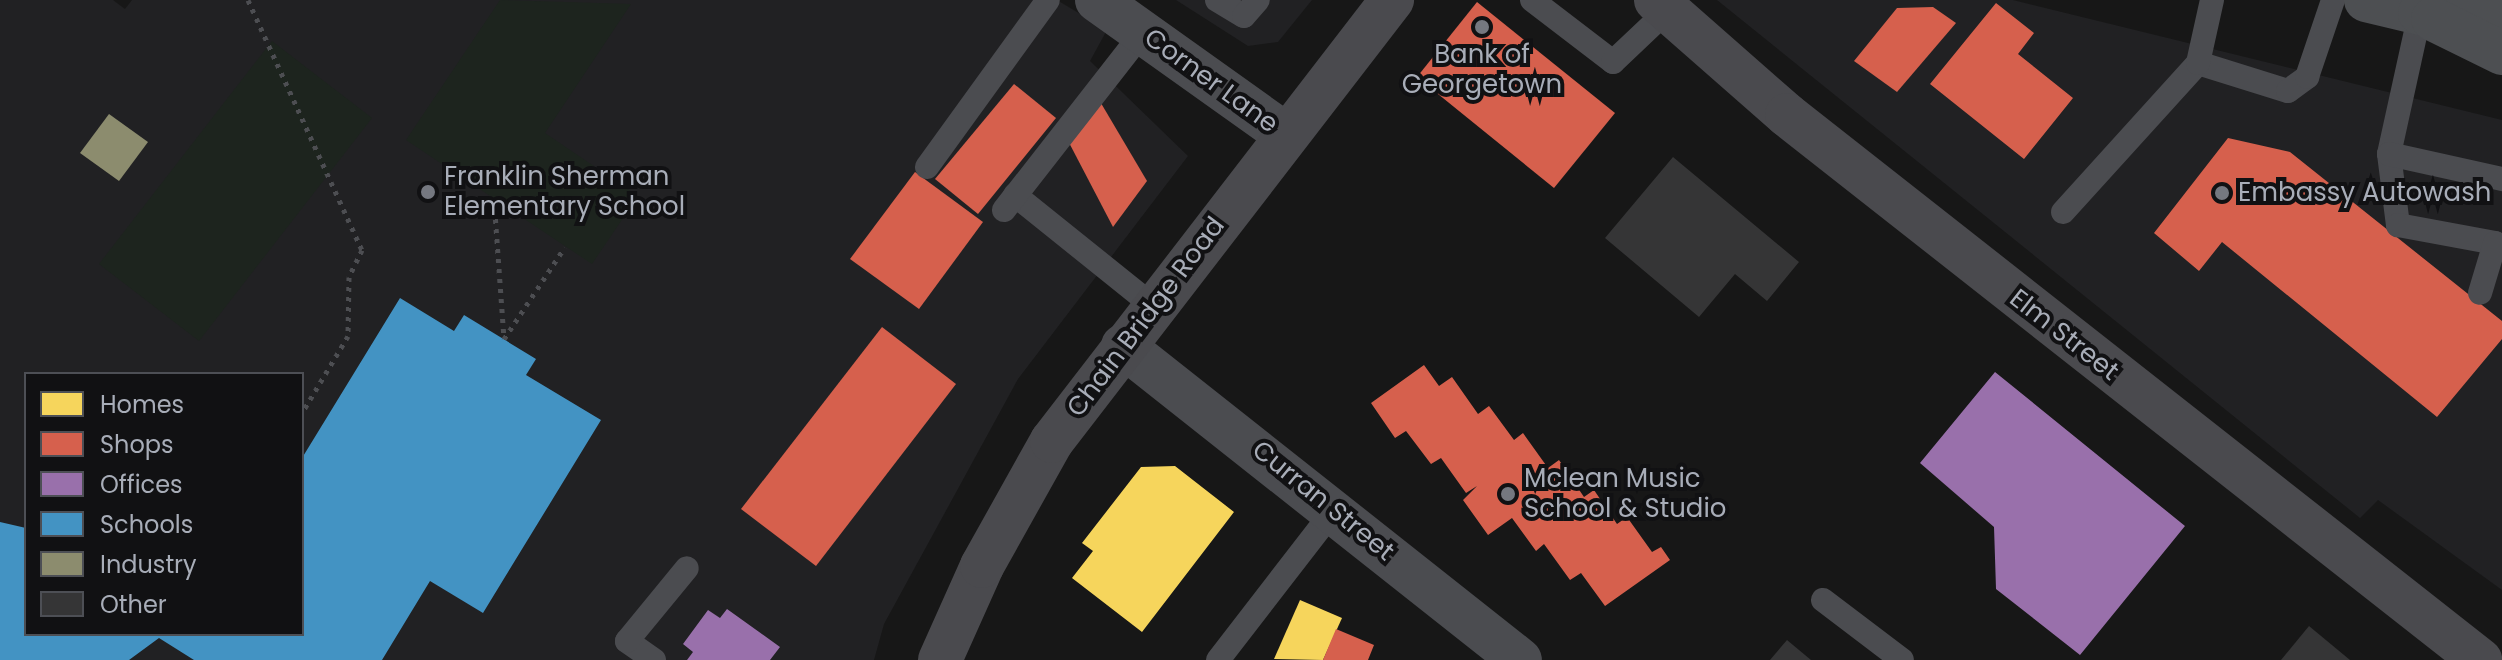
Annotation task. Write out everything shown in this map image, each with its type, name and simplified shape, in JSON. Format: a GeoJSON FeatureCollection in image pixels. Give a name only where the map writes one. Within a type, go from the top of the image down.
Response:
{"type":"FeatureCollection","features":[{"type":"Feature","properties":{"kind":"main road"},"geometry":{"type":"LineString","coordinates":[[2366,0],[2420,13],[2502,53]]}},
{"type":"Feature","properties":{"kind":"main road"},"geometry":{"type":"LineString","coordinates":[[2420,13],[2502,14]]}},
{"type":"Feature","properties":{"kind":"street","name":"Corner Lane"},"geometry":{"type":"LineString","coordinates":[[1097,0],[1286,135]]}},
{"type":"Feature","properties":{"kind":"street","name":"Chain Bridge Road"},"geometry":{"type":"LineString","coordinates":[[940,660],[1030,476],[1153,306],[1385,3]]}},
{"type":"Feature","properties":{"kind":"street","name":"Elm Street"},"geometry":{"type":"LineString","coordinates":[[1662,6],[1954,248],[2480,660]]}},
{"type":"Feature","properties":{"kind":"street","name":"Curran Street"},"geometry":{"type":"LineString","coordinates":[[1123,346],[1520,660]]}},
{"type":"Feature","properties":{"kind":"lane"},"geometry":{"type":"LineString","coordinates":[[927,167],[1048,0]]}},
{"type":"Feature","properties":{"kind":"lane"},"geometry":{"type":"LineString","coordinates":[[1217,0],[1244,16],[1258,0]]}},
{"type":"Feature","properties":{"kind":"lane"},"geometry":{"type":"LineString","coordinates":[[1532,0],[1613,62],[1662,6]]}},
{"type":"Feature","properties":{"kind":"lane"},"geometry":{"type":"LineString","coordinates":[[2063,212],[2198,63],[2212,0]]}},
{"type":"Feature","properties":{"kind":"lane"},"geometry":{"type":"LineString","coordinates":[[2198,63],[2288,91],[2307,77],[2333,0]]}},
{"type":"Feature","properties":{"kind":"lane"},"geometry":{"type":"LineString","coordinates":[[2420,13],[2389,154],[2398,225],[2495,243],[2480,293]]}},
{"type":"Feature","properties":{"kind":"lane"},"geometry":{"type":"LineString","coordinates":[[1143,32],[1010,202],[1153,306]]}},
{"type":"Feature","properties":{"kind":"lane"},"geometry":{"type":"LineString","coordinates":[[2389,154],[2502,179]]}},
{"type":"Feature","properties":{"kind":"lane"},"geometry":{"type":"LineString","coordinates":[[1218,660],[1334,510]]}},
{"type":"Feature","properties":{"kind":"lane"},"geometry":{"type":"LineString","coordinates":[[654,660],[627,641],[687,568]]}},
{"type":"Feature","properties":{"kind":"lane"},"geometry":{"type":"LineString","coordinates":[[1823,600],[1902,660]]}},
{"type":"Feature","properties":{"kind":"path"},"geometry":{"type":"LineString","coordinates":[[248,0],[362,250],[349,277],[348,336],[304,410]]}},
{"type":"Feature","properties":{"kind":"path"},"geometry":{"type":"LineString","coordinates":[[494,199],[504,339],[565,247]]}},
{"type":"Feature","properties":{"kind":"shaded area","name":"Franklin Sherman Elementary School"},"geometry":{"type":"Polygon","coordinates":[[[0,0],[113,0],[125,9],[132,0],[1057,0],[1107,30],[1090,61],[1188,156],[1018,379],[884,624],[874,660],[0,660],[0,0]]]}},
{"type":"Feature","properties":{"kind":"shaded area"},"geometry":{"type":"Polygon","coordinates":[[[500,0],[631,4],[545,133],[638,196],[592,264],[406,140],[500,0]]]}},
{"type":"Feature","properties":{"kind":"shaded area"},"geometry":{"type":"Polygon","coordinates":[[[1176,0],[1312,0],[1278,42],[1248,46],[1176,0]]]}},
{"type":"Feature","properties":{"kind":"shaded area"},"geometry":{"type":"Polygon","coordinates":[[[1717,0],[2013,0],[2502,120],[2502,590],[2378,500],[2360,518],[1717,0]]]}},
{"type":"Feature","properties":{"kind":"shaded area"},"geometry":{"type":"Polygon","coordinates":[[[272,41],[372,118],[199,341],[99,264],[272,41]]]}},
{"type":"Feature","properties":{"kind":"building: Homes"},"geometry":{"type":"Polygon","coordinates":[[[1175,466],[1234,512],[1142,632],[1072,578],[1093,551],[1082,543],[1141,467],[1175,466]]]}},
{"type":"Feature","properties":{"kind":"building: Homes"},"geometry":{"type":"Polygon","coordinates":[[[1300,600],[1342,618],[1323,660],[1274,659],[1300,600]]]}},
{"type":"Feature","properties":{"kind":"building: Shops"},"geometry":{"type":"Polygon","coordinates":[[[1477,2],[1615,113],[1554,188],[1417,77],[1477,2]]]}},
{"type":"Feature","properties":{"kind":"building: Shops"},"geometry":{"type":"Polygon","coordinates":[[[1996,3],[2034,33],[2018,54],[2073,98],[2024,159],[1930,84],[1996,3]]]}},
{"type":"Feature","properties":{"kind":"building: Shops"},"geometry":{"type":"Polygon","coordinates":[[[1933,7],[1956,23],[1897,92],[1854,61],[1897,8],[1933,7]]]}},
{"type":"Feature","properties":{"kind":"building: Shops"},"geometry":{"type":"Polygon","coordinates":[[[1014,84],[1056,118],[978,214],[935,179],[1014,84]]]}},
{"type":"Feature","properties":{"kind":"building: Shops"},"geometry":{"type":"Polygon","coordinates":[[[1095,93],[1147,181],[1113,227],[1065,135],[1095,93]]]}},
{"type":"Feature","properties":{"kind":"building: Shops"},"geometry":{"type":"Polygon","coordinates":[[[2228,138],[2290,152],[2502,321],[2502,339],[2437,417],[2222,242],[2199,271],[2154,233],[2228,138]]]}},
{"type":"Feature","properties":{"kind":"building: Shops"},"geometry":{"type":"Polygon","coordinates":[[[915,172],[983,222],[919,309],[850,259],[915,172]]]}},
{"type":"Feature","properties":{"kind":"building: Shops"},"geometry":{"type":"Polygon","coordinates":[[[882,327],[956,384],[816,566],[741,509],[882,327]]]}},
{"type":"Feature","properties":{"kind":"building: Shops"},"geometry":{"type":"Polygon","coordinates":[[[1424,365],[1439,386],[1452,377],[1478,414],[1489,406],[1514,440],[1523,433],[1548,468],[1559,460],[1584,497],[1594,490],[1617,524],[1627,517],[1652,552],[1661,547],[1670,560],[1605,606],[1581,573],[1570,580],[1544,544],[1536,551],[1512,518],[1488,535],[1463,500],[1477,486],[1466,493],[1441,458],[1431,464],[1406,431],[1395,438],[1371,403],[1424,365]]]}},
{"type":"Feature","properties":{"kind":"building: Shops"},"geometry":{"type":"Polygon","coordinates":[[[1336,629],[1374,645],[1368,660],[1323,660],[1336,629]]]}},
{"type":"Feature","properties":{"kind":"building: Offices"},"geometry":{"type":"Polygon","coordinates":[[[1995,372],[2185,526],[2080,655],[1996,589],[1994,527],[1920,463],[1995,372]]]}},
{"type":"Feature","properties":{"kind":"building: Offices"},"geometry":{"type":"Polygon","coordinates":[[[727,609],[780,647],[770,660],[687,660],[693,652],[683,644],[708,610],[720,618],[727,609]]]}},
{"type":"Feature","properties":{"kind":"building: Schools"},"geometry":{"type":"Polygon","coordinates":[[[400,298],[454,331],[464,315],[536,359],[526,375],[601,420],[483,613],[430,581],[382,660],[194,660],[159,638],[129,660],[0,660],[0,522],[24,528],[24,636],[304,636],[304,455],[400,298]]]}},
{"type":"Feature","properties":{"kind":"building: Industry"},"geometry":{"type":"Polygon","coordinates":[[[109,114],[148,142],[119,181],[80,153],[109,114]]]}},
{"type":"Feature","properties":{"kind":"building: Other"},"geometry":{"type":"Polygon","coordinates":[[[1673,157],[1799,262],[1767,301],[1735,274],[1699,317],[1605,238],[1673,157]]]}},
{"type":"Feature","properties":{"kind":"building: Other"},"geometry":{"type":"Polygon","coordinates":[[[2309,626],[2350,660],[2281,660],[2309,626]]]}},
{"type":"Feature","properties":{"kind":"building: Other"},"geometry":{"type":"Polygon","coordinates":[[[1787,640],[1811,660],[1770,660],[1787,640]]]}},
{"type":"Feature","properties":{"kind":"place","name":"Bank of Georgetown"},"geometry":{"type":"Point","coordinates":[1482,27]}},
{"type":"Feature","properties":{"kind":"place","name":"Franklin Sherman Elementary School"},"geometry":{"type":"Point","coordinates":[428,192]}},
{"type":"Feature","properties":{"kind":"place","name":"Embassy Autowash"},"geometry":{"type":"Point","coordinates":[2222,193]}},
{"type":"Feature","properties":{"kind":"place","name":"Mclean Music School & Studio"},"geometry":{"type":"Point","coordinates":[1508,494]}}]}
